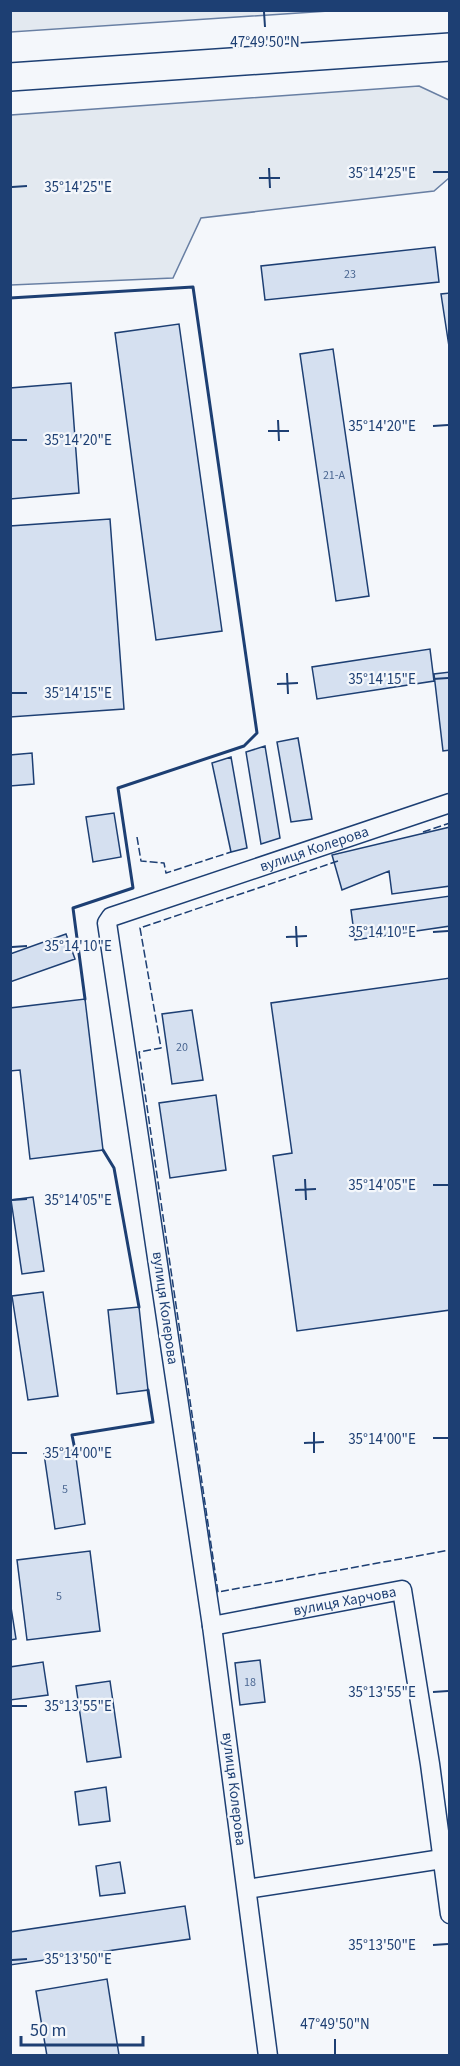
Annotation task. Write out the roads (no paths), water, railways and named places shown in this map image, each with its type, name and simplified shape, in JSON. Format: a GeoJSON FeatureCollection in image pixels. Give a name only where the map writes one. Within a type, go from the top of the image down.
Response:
{"type":"FeatureCollection","features":[{"type":"Feature","properties":{"kind":"highway"},"geometry":{"type":"LineString","coordinates":[[10,77],[450,47]]}},
{"type":"Feature","properties":{"kind":"street","name":"вулиця Колерова"},"geometry":{"type":"LineString","coordinates":[[268,2055],[212,1626],[107,923],[111,917],[450,803]]}},
{"type":"Feature","properties":{"kind":"street","name":"вулиця Харчова"},"geometry":{"type":"LineString","coordinates":[[212,1626],[402,1590],[430,1764],[450,1914]]}},
{"type":"Feature","properties":{"kind":"street"},"geometry":{"type":"LineString","coordinates":[[247,1889],[442,1859]]}}]}
